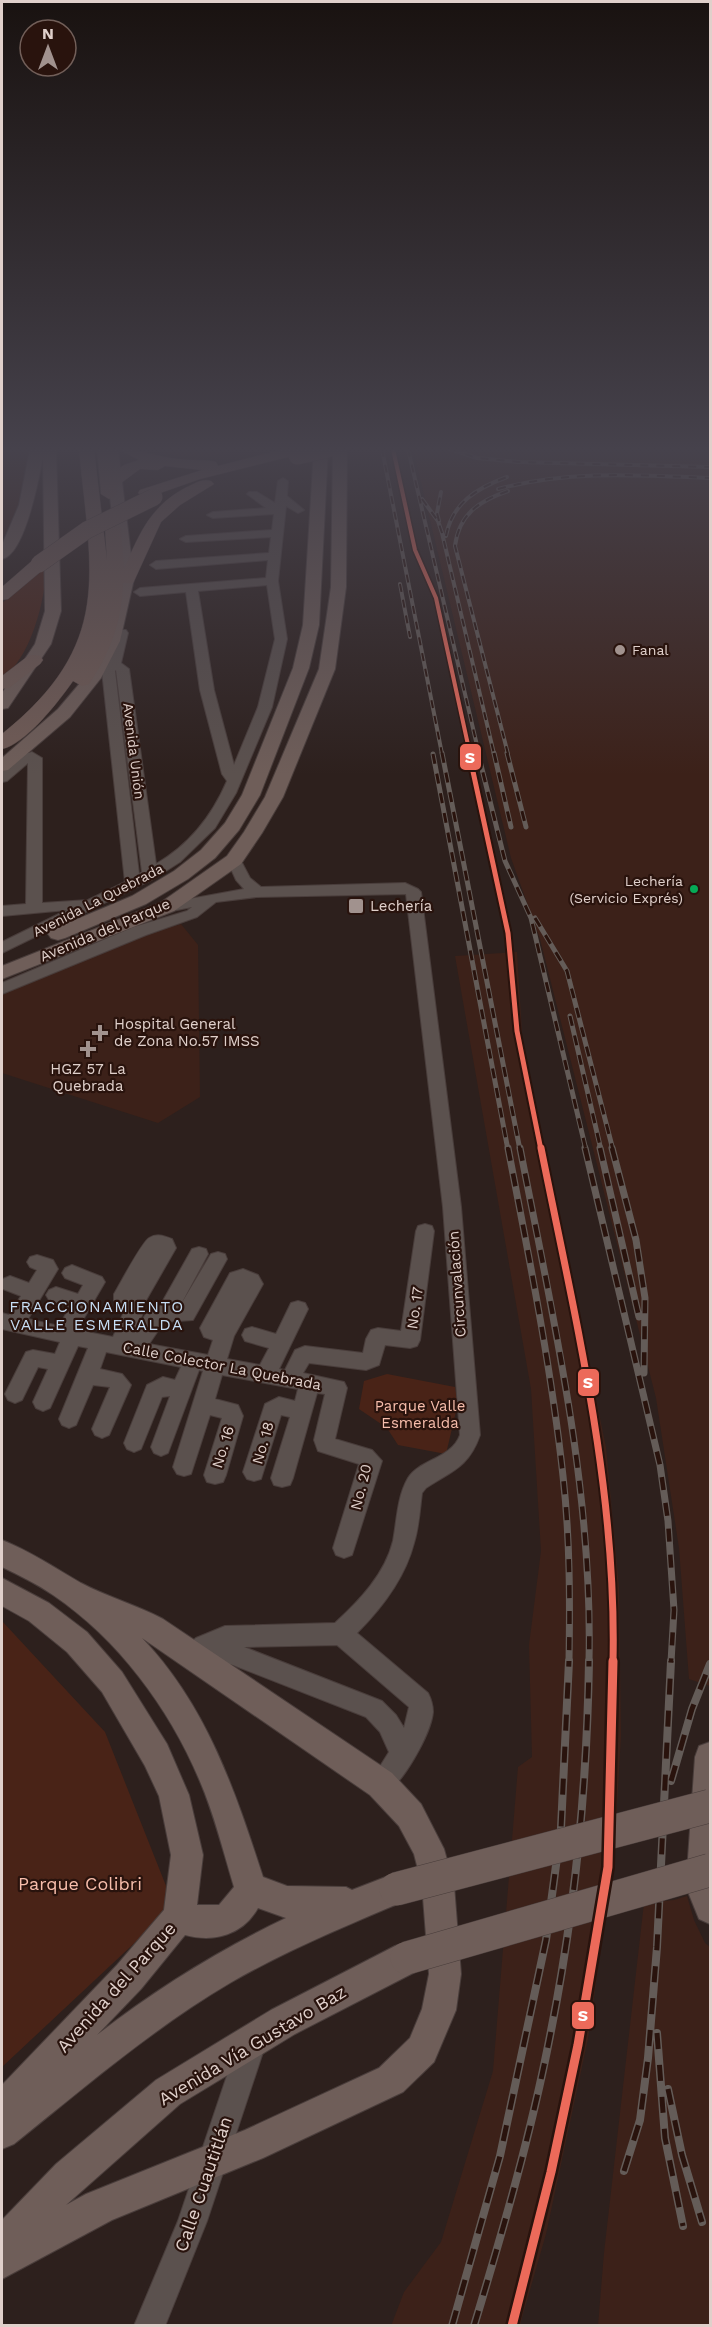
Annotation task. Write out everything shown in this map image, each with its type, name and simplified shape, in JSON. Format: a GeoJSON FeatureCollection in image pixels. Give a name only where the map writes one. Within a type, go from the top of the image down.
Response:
{"type":"FeatureCollection","features":[{"type":"Feature","properties":{"kind":"highway"},"geometry":{"type":"LineString","coordinates":[[2,595],[6,582],[42,558]]}},
{"type":"Feature","properties":{"kind":"highway"},"geometry":{"type":"LineString","coordinates":[[2,727],[30,703],[45,686],[64,654],[77,622],[82,601],[80,558]]}},
{"type":"Feature","properties":{"kind":"highway"},"geometry":{"type":"LineString","coordinates":[[2,743],[25,726],[59,690],[80,655],[92,622],[99,580],[97,558]]}},
{"type":"Feature","properties":{"kind":"highway"},"geometry":{"type":"LineString","coordinates":[[2,756],[37,729],[70,695],[97,659],[106,637],[115,597],[115,558]]}},
{"type":"Feature","properties":{"kind":"highway"},"geometry":{"type":"LineString","coordinates":[[127,579],[136,558]]}},
{"type":"Feature","properties":{"kind":"highway"},"geometry":{"type":"LineString","coordinates":[[2,684],[34,660]]}},
{"type":"Feature","properties":{"kind":"main road"},"geometry":{"type":"LineString","coordinates":[[2,704],[43,644],[53,612],[52,558]]}},
{"type":"Feature","properties":{"kind":"main road"},"geometry":{"type":"LineString","coordinates":[[2,766],[64,713],[93,678],[112,641],[127,579],[125,558]]}},
{"type":"Feature","properties":{"kind":"main road","name":"Avenida del Parque"},"geometry":{"type":"LineString","coordinates":[[2,958],[139,900],[182,875],[208,854],[233,826],[251,795],[301,668],[311,625],[315,558]]}},
{"type":"Feature","properties":{"kind":"main road","name":"Avenida del Parque"},"geometry":{"type":"LineString","coordinates":[[2,973],[166,907],[234,860],[253,834],[274,797],[327,669],[336,624],[339,558]]}},
{"type":"Feature","properties":{"kind":"main road"},"geometry":{"type":"LineString","coordinates":[[314,571],[339,570]]}},
{"type":"Feature","properties":{"kind":"main road"},"geometry":{"type":"LineString","coordinates":[[2,1553],[72,1592],[132,1617],[197,1651],[381,1784],[410,1815],[428,1849],[438,1885],[445,1974],[439,2010],[422,2050],[391,2080],[251,2146],[99,2207],[2,2261]]}},
{"type":"Feature","properties":{"kind":"main road","name":"Avenida del Parque"},"geometry":{"type":"LineString","coordinates":[[2,1591],[39,1612],[76,1642],[112,1682],[156,1755],[174,1795],[187,1855],[179,1917],[129,1977],[2,2110]]}},
{"type":"Feature","properties":{"kind":"main road"},"geometry":{"type":"LineString","coordinates":[[72,1592],[118,1633],[154,1673],[193,1735],[211,1770],[225,1808],[251,1889],[241,1908],[220,1923],[196,1922],[179,1917]]}},
{"type":"Feature","properties":{"kind":"main road"},"geometry":{"type":"LineString","coordinates":[[711,1757],[702,1887],[711,1908]]}},
{"type":"Feature","properties":{"kind":"main road"},"geometry":{"type":"LineString","coordinates":[[2,2132],[160,2009],[239,1959],[298,1929],[396,1889],[711,1806]]}},
{"type":"Feature","properties":{"kind":"main road","name":"Avenida Vía Gustavo Baz"},"geometry":{"type":"LineString","coordinates":[[2,2245],[69,2177],[168,2092],[348,1987],[407,1958],[711,1870]]}},
{"type":"Feature","properties":{"kind":"main road"},"geometry":{"type":"LineString","coordinates":[[251,1889],[287,1902],[357,1903]]}},
{"type":"Feature","properties":{"kind":"street"},"geometry":{"type":"LineString","coordinates":[[156,565],[253,558]]}},
{"type":"Feature","properties":{"kind":"street","name":"Avenida La Quebrada"},"geometry":{"type":"LineString","coordinates":[[2,948],[150,875],[175,859],[208,828],[229,794],[265,707],[281,639],[272,581],[274,558]]}},
{"type":"Feature","properties":{"kind":"street"},"geometry":{"type":"LineString","coordinates":[[140,592],[272,581]]}},
{"type":"Feature","properties":{"kind":"street"},"geometry":{"type":"LineString","coordinates":[[191,587],[207,690],[229,774],[234,781]]}},
{"type":"Feature","properties":{"kind":"street"},"geometry":{"type":"LineString","coordinates":[[122,633],[114,664],[108,671],[132,884]]}},
{"type":"Feature","properties":{"kind":"street","name":"Avenida Unión"},"geometry":{"type":"LineString","coordinates":[[114,664],[123,669],[150,875]]}},
{"type":"Feature","properties":{"kind":"street"},"geometry":{"type":"LineString","coordinates":[[2,778],[26,758],[32,756],[35,758],[34,908]]}},
{"type":"Feature","properties":{"kind":"street"},"geometry":{"type":"LineString","coordinates":[[234,860],[244,880],[257,892]]}},
{"type":"Feature","properties":{"kind":"street","name":"Circunvalación"},"geometry":{"type":"LineString","coordinates":[[257,892],[410,889],[413,892],[452,1207],[470,1435],[465,1449],[457,1457],[418,1481],[412,1491],[403,1544],[390,1574],[369,1606],[340,1634]]}},
{"type":"Feature","properties":{"kind":"street"},"geometry":{"type":"LineString","coordinates":[[166,907],[215,897],[257,892]]}},
{"type":"Feature","properties":{"kind":"street","name":"Avenida del Parque"},"geometry":{"type":"LineString","coordinates":[[2,989],[140,931],[192,914],[215,897]]}},
{"type":"Feature","properties":{"kind":"street"},"geometry":{"type":"LineString","coordinates":[[2,911],[94,903]]}},
{"type":"Feature","properties":{"kind":"street"},"geometry":{"type":"LineString","coordinates":[[2,921],[71,914]]}},
{"type":"Feature","properties":{"kind":"street","name":"No. 17"},"geometry":{"type":"LineString","coordinates":[[300,1381],[302,1356],[305,1354],[366,1362],[372,1359],[378,1336],[410,1340],[425,1231]]}},
{"type":"Feature","properties":{"kind":"street"},"geometry":{"type":"LineString","coordinates":[[69,1419],[87,1375],[118,1346],[154,1318],[166,1314],[186,1314],[208,1257]]}},
{"type":"Feature","properties":{"kind":"street"},"geometry":{"type":"LineString","coordinates":[[8,1323],[34,1292],[48,1269],[46,1265],[37,1262]]}},
{"type":"Feature","properties":{"kind":"street"},"geometry":{"type":"LineString","coordinates":[[43,1402],[60,1364],[68,1336],[95,1282],[72,1273]]}},
{"type":"Feature","properties":{"kind":"street"},"geometry":{"type":"LineString","coordinates":[[10,1284],[34,1292]]}},
{"type":"Feature","properties":{"kind":"street"},"geometry":{"type":"LineString","coordinates":[[56,1295],[83,1304]]}},
{"type":"Feature","properties":{"kind":"street"},"geometry":{"type":"LineString","coordinates":[[118,1346],[132,1319],[132,1307]]}},
{"type":"Feature","properties":{"kind":"street"},"geometry":{"type":"LineString","coordinates":[[266,1374],[298,1309]]}},
{"type":"Feature","properties":{"kind":"street","name":"Calle Colector La Quebrada"},"geometry":{"type":"LineString","coordinates":[[8,1323],[337,1388]]}},
{"type":"Feature","properties":{"kind":"street","name":"No. 16"},"geometry":{"type":"LineString","coordinates":[[184,1467],[224,1335]]}},
{"type":"Feature","properties":{"kind":"street"},"geometry":{"type":"LineString","coordinates":[[252,1335],[281,1344]]}},
{"type":"Feature","properties":{"kind":"street"},"geometry":{"type":"LineString","coordinates":[[15,1394],[33,1358],[60,1364]]}},
{"type":"Feature","properties":{"kind":"street"},"geometry":{"type":"LineString","coordinates":[[161,1447],[193,1360]]}},
{"type":"Feature","properties":{"kind":"street"},"geometry":{"type":"LineString","coordinates":[[87,1375],[115,1380],[121,1385],[102,1429]]}},
{"type":"Feature","properties":{"kind":"street","name":"No. 18"},"geometry":{"type":"LineString","coordinates":[[282,1478],[302,1411],[300,1381]]}},
{"type":"Feature","properties":{"kind":"street"},"geometry":{"type":"LineString","coordinates":[[134,1443],[154,1391],[163,1386],[182,1390]]}},
{"type":"Feature","properties":{"kind":"street","name":"No. 20"},"geometry":{"type":"LineString","coordinates":[[337,1388],[324,1440],[325,1445],[331,1449],[365,1456],[370,1461],[344,1548]]}},
{"type":"Feature","properties":{"kind":"street","name":"No. 16"},"geometry":{"type":"LineString","coordinates":[[204,1404],[227,1409],[233,1416],[214,1475]]}},
{"type":"Feature","properties":{"kind":"street","name":"No. 18"},"geometry":{"type":"LineString","coordinates":[[254,1472],[272,1410],[279,1406],[302,1411]]}},
{"type":"Feature","properties":{"kind":"street"},"geometry":{"type":"LineString","coordinates":[[197,1651],[225,1637],[340,1634],[360,1648],[420,1701],[422,1717],[402,1754],[381,1784]]}},
{"type":"Feature","properties":{"kind":"street"},"geometry":{"type":"LineString","coordinates":[[197,1651],[240,1657],[374,1709],[385,1717],[392,1728],[402,1754]]}},
{"type":"Feature","properties":{"kind":"street","name":"Calle Cuautitlán"},"geometry":{"type":"LineString","coordinates":[[149,2325],[166,2290],[214,2159],[252,2041]]}},
{"type":"Feature","properties":{"kind":"shaded area"},"geometry":{"type":"Polygon","coordinates":[[[439,558],[710,558],[710,1686],[689,1679],[679,1548],[656,1398],[540,939],[511,858],[439,558]]]}},
{"type":"Feature","properties":{"kind":"shaded area","name":"Hospital General de Zona No.57 IMSS"},"geometry":{"type":"Polygon","coordinates":[[[181,924],[198,945],[200,1097],[158,1123],[2,1073],[2,993],[139,935],[181,924]]]}},
{"type":"Feature","properties":{"kind":"shaded area"},"geometry":{"type":"Polygon","coordinates":[[[517,952],[523,1049],[606,1447],[619,1587],[621,1736],[614,1859],[588,2039],[546,2234],[520,2325],[391,2326],[404,2292],[441,2242],[493,2071],[518,1767],[532,1757],[529,1645],[541,1551],[531,1389],[455,956],[517,952]]]}},
{"type":"Feature","properties":{"kind":"shaded area"},"geometry":{"type":"Polygon","coordinates":[[[687,1896],[694,1920],[705,1943],[710,1947],[710,2325],[598,2326],[604,2253],[644,1903],[674,1900],[687,1896]]]}},
{"type":"Feature","properties":{"kind":"green space"},"geometry":{"type":"Polygon","coordinates":[[[46,567],[43,595],[35,628],[21,658],[2,678],[2,603],[46,567]]]}},
{"type":"Feature","properties":{"kind":"green space","name":"Parque Valle Esmeralda"},"geometry":{"type":"Polygon","coordinates":[[[387,1374],[455,1387],[458,1403],[446,1454],[398,1445],[387,1428],[359,1409],[364,1381],[387,1374]]]}},
{"type":"Feature","properties":{"kind":"green space","name":"Parque Colibri"},"geometry":{"type":"Polygon","coordinates":[[[2,1621],[105,1732],[174,1906],[2,2067],[2,1621]]]}},
{"type":"Feature","properties":{"kind":"railway"},"geometry":{"type":"LineString","coordinates":[[403,558],[442,754]]}},
{"type":"Feature","properties":{"kind":"railway"},"geometry":{"type":"LineString","coordinates":[[433,558],[479,754]]}},
{"type":"Feature","properties":{"kind":"railway"},"geometry":{"type":"LineString","coordinates":[[448,558],[494,754]]}},
{"type":"Feature","properties":{"kind":"railway"},"geometry":{"type":"LineString","coordinates":[[458,558],[508,754]]}},
{"type":"Feature","properties":{"kind":"railway"},"geometry":{"type":"LineString","coordinates":[[400,584],[410,637]]}},
{"type":"Feature","properties":{"kind":"railway"},"geometry":{"type":"LineString","coordinates":[[442,753],[520,1150]]}},
{"type":"Feature","properties":{"kind":"railway"},"geometry":{"type":"LineString","coordinates":[[478,753],[505,861],[531,918],[586,1150]]}},
{"type":"Feature","properties":{"kind":"railway"},"geometry":{"type":"LineString","coordinates":[[494,753],[511,827]]}},
{"type":"Feature","properties":{"kind":"railway"},"geometry":{"type":"LineString","coordinates":[[507,753],[526,827]]}},
{"type":"Feature","properties":{"kind":"railway"},"geometry":{"type":"LineString","coordinates":[[433,754],[508,1150]]}},
{"type":"Feature","properties":{"kind":"railway"},"geometry":{"type":"LineString","coordinates":[[535,918],[567,971],[613,1150]]}},
{"type":"Feature","properties":{"kind":"railway"},"geometry":{"type":"LineString","coordinates":[[570,1016],[601,1150]]}},
{"type":"Feature","properties":{"kind":"railway"},"geometry":{"type":"LineString","coordinates":[[508,1148],[546,1353],[563,1476],[569,1569],[569,1661]]}},
{"type":"Feature","properties":{"kind":"railway"},"geometry":{"type":"LineString","coordinates":[[520,1148],[557,1339],[578,1468],[589,1597],[589,1661]]}},
{"type":"Feature","properties":{"kind":"railway"},"geometry":{"type":"LineString","coordinates":[[585,1148],[660,1465],[668,1521],[674,1610],[671,1662]]}},
{"type":"Feature","properties":{"kind":"railway"},"geometry":{"type":"LineString","coordinates":[[600,1148],[639,1317]]}},
{"type":"Feature","properties":{"kind":"railway"},"geometry":{"type":"LineString","coordinates":[[612,1148],[636,1240],[645,1298],[644,1373]]}},
{"type":"Feature","properties":{"kind":"railway"},"geometry":{"type":"LineString","coordinates":[[452,2326],[500,2156],[546,1940],[561,1828],[569,1661]]}},
{"type":"Feature","properties":{"kind":"railway"},"geometry":{"type":"LineString","coordinates":[[474,2326],[525,2146],[559,1989],[578,1849],[586,1755],[589,1661]]}},
{"type":"Feature","properties":{"kind":"railway"},"geometry":{"type":"LineString","coordinates":[[624,2171],[640,2120],[648,2058],[657,1947],[671,1661]]}},
{"type":"Feature","properties":{"kind":"railway"},"geometry":{"type":"LineString","coordinates":[[671,1781],[692,1709],[710,1664]]}},
{"type":"Feature","properties":{"kind":"railway"},"geometry":{"type":"LineString","coordinates":[[657,2033],[665,2138],[683,2226]]}},
{"type":"Feature","properties":{"kind":"railway"},"geometry":{"type":"LineString","coordinates":[[668,2089],[682,2155],[702,2222]]}},
{"type":"Feature","properties":{"kind":"transit line","name":"S"},"geometry":{"type":"LineString","coordinates":[[418,558],[436,598],[508,933],[517,1031],[595,1416],[609,1535],[614,1608],[608,1867],[578,2045],[551,2172],[512,2326]]}},
{"type":"Feature","properties":{"kind":"place","name":"Fanal"},"geometry":{"type":"Point","coordinates":[620,650]}},
{"type":"Feature","properties":{"kind":"place","name":"Lechería (Servicio Exprés)"},"geometry":{"type":"Point","coordinates":[694,889]}},
{"type":"Feature","properties":{"kind":"place","name":"Lechería"},"geometry":{"type":"Point","coordinates":[356,906]}},
{"type":"Feature","properties":{"kind":"place","name":"Hospital General de Zona No.57 IMSS"},"geometry":{"type":"Point","coordinates":[100,1033]}},
{"type":"Feature","properties":{"kind":"place","name":"HGZ 57 La Quebrada"},"geometry":{"type":"Point","coordinates":[88,1049]}},
{"type":"Feature","properties":{"kind":"district","name":"FRACCIONAMIENTO VALLE ESMERALDA"},"geometry":{"type":"Point","coordinates":[97,1315]}}]}
